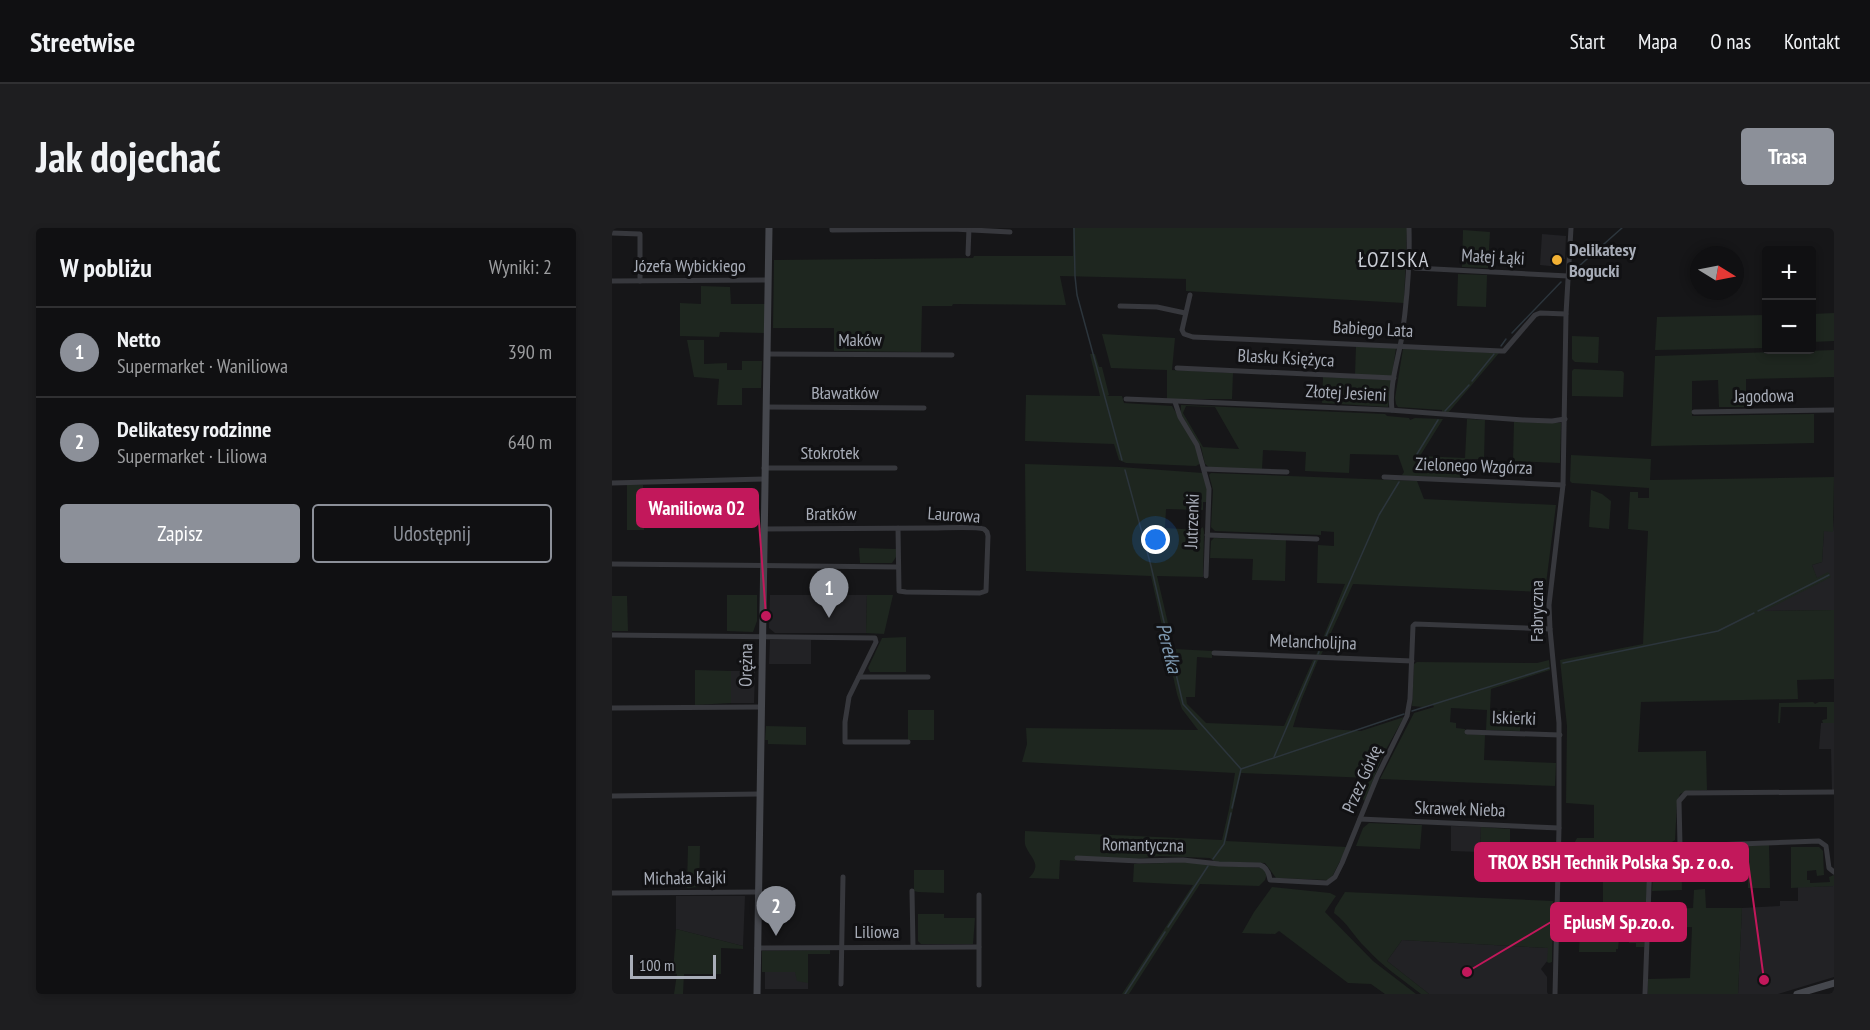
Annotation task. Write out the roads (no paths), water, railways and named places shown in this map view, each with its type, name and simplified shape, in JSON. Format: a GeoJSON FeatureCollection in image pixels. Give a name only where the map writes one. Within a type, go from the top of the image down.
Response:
{"type":"FeatureCollection","features":[{"type":"Feature","properties":{"kind":"street","name":"Orężna"},"geometry":{"type":"LineString","coordinates":[[756,994],[769,228]]}},
{"type":"Feature","properties":{"kind":"street"},"geometry":{"type":"LineString","coordinates":[[832,228],[832,230],[969,229],[1010,232]]}},
{"type":"Feature","properties":{"kind":"street"},"geometry":{"type":"LineString","coordinates":[[1392,410],[1394,378],[1407,303],[1409,228]]}},
{"type":"Feature","properties":{"kind":"street","name":"Fabryczna"},"geometry":{"type":"LineString","coordinates":[[1555,994],[1560,735],[1550,629],[1550,592],[1562,509],[1566,314],[1571,228]]}},
{"type":"Feature","properties":{"kind":"street"},"geometry":{"type":"LineString","coordinates":[[968,254],[969,229]]}},
{"type":"Feature","properties":{"kind":"street"},"geometry":{"type":"LineString","coordinates":[[612,233],[640,231],[640,281]]}},
{"type":"Feature","properties":{"kind":"street","name":"Małej Łąki"},"geometry":{"type":"LineString","coordinates":[[1415,268],[1568,276]]}},
{"type":"Feature","properties":{"kind":"street","name":"Józefa Wybickiego"},"geometry":{"type":"LineString","coordinates":[[612,281],[768,280]]}},
{"type":"Feature","properties":{"kind":"street"},"geometry":{"type":"LineString","coordinates":[[1120,306],[1157,307],[1185,313],[1190,295]]}},
{"type":"Feature","properties":{"kind":"street","name":"Babiego Lata"},"geometry":{"type":"LineString","coordinates":[[1185,313],[1182,333],[1193,337],[1504,351],[1535,315],[1540,313],[1566,314]]}},
{"type":"Feature","properties":{"kind":"street","name":"Maków"},"geometry":{"type":"LineString","coordinates":[[768,354],[952,355]]}},
{"type":"Feature","properties":{"kind":"street","name":"Blasku Księżyca"},"geometry":{"type":"LineString","coordinates":[[1177,368],[1394,378]]}},
{"type":"Feature","properties":{"kind":"street","name":"Złotej Jesieni"},"geometry":{"type":"LineString","coordinates":[[1126,399],[1392,410],[1462,417],[1552,421],[1565,419]]}},
{"type":"Feature","properties":{"kind":"street","name":"Jutrzenki"},"geometry":{"type":"LineString","coordinates":[[1175,402],[1180,417],[1197,445],[1209,489],[1206,576]]}},
{"type":"Feature","properties":{"kind":"street","name":"Bławatków"},"geometry":{"type":"LineString","coordinates":[[766,407],[924,408]]}},
{"type":"Feature","properties":{"kind":"street","name":"Jagodowa"},"geometry":{"type":"LineString","coordinates":[[1694,412],[1834,410]]}},
{"type":"Feature","properties":{"kind":"street","name":"Stokrotek"},"geometry":{"type":"LineString","coordinates":[[764,468],[895,468]]}},
{"type":"Feature","properties":{"kind":"street"},"geometry":{"type":"LineString","coordinates":[[1204,469],[1287,472]]}},
{"type":"Feature","properties":{"kind":"street","name":"Zielonego Wzgórza"},"geometry":{"type":"LineString","coordinates":[[1384,477],[1563,485]]}},
{"type":"Feature","properties":{"kind":"street"},"geometry":{"type":"LineString","coordinates":[[612,483],[764,479]]}},
{"type":"Feature","properties":{"kind":"street"},"geometry":{"type":"LineString","coordinates":[[612,564],[897,567],[898,528]]}},
{"type":"Feature","properties":{"kind":"street","name":"Bratków"},"geometry":{"type":"LineString","coordinates":[[763,529],[898,528]]}},
{"type":"Feature","properties":{"kind":"street","name":"Laurowa"},"geometry":{"type":"LineString","coordinates":[[897,567],[899,591],[980,593],[987,589],[988,536],[985,530],[898,528]]}},
{"type":"Feature","properties":{"kind":"street"},"geometry":{"type":"LineString","coordinates":[[1207,535],[1317,539]]}},
{"type":"Feature","properties":{"kind":"street","name":"Przez Górkę"},"geometry":{"type":"LineString","coordinates":[[1270,880],[1327,883],[1331,881],[1342,864],[1377,777],[1407,716],[1415,624],[1550,629]]}},
{"type":"Feature","properties":{"kind":"street"},"geometry":{"type":"LineString","coordinates":[[612,635],[875,638],[876,642],[848,702],[845,742],[908,742]]}},
{"type":"Feature","properties":{"kind":"street","name":"Melancholijna"},"geometry":{"type":"LineString","coordinates":[[1214,653],[1412,661]]}},
{"type":"Feature","properties":{"kind":"street"},"geometry":{"type":"LineString","coordinates":[[859,677],[928,677]]}},
{"type":"Feature","properties":{"kind":"street"},"geometry":{"type":"LineString","coordinates":[[612,708],[761,707]]}},
{"type":"Feature","properties":{"kind":"street","name":"Iskierki"},"geometry":{"type":"LineString","coordinates":[[1467,732],[1560,735]]}},
{"type":"Feature","properties":{"kind":"street"},"geometry":{"type":"LineString","coordinates":[[1680,845],[1679,801],[1686,793],[1834,792]]}},
{"type":"Feature","properties":{"kind":"street"},"geometry":{"type":"LineString","coordinates":[[612,796],[759,794]]}},
{"type":"Feature","properties":{"kind":"street","name":"Skrawek Nieba"},"geometry":{"type":"LineString","coordinates":[[1360,819],[1559,828]]}},
{"type":"Feature","properties":{"kind":"street"},"geometry":{"type":"LineString","coordinates":[[1645,994],[1650,859],[1652,852],[1658,847],[1819,842],[1826,846],[1829,868],[1834,872]]}},
{"type":"Feature","properties":{"kind":"street","name":"Romantyczna"},"geometry":{"type":"LineString","coordinates":[[1077,858],[1139,861],[1183,860],[1260,865],[1266,867],[1270,880]]}},
{"type":"Feature","properties":{"kind":"street"},"geometry":{"type":"LineString","coordinates":[[841,948],[843,877]]}},
{"type":"Feature","properties":{"kind":"street","name":"Liliowa"},"geometry":{"type":"LineString","coordinates":[[912,891],[913,947]]}},
{"type":"Feature","properties":{"kind":"street","name":"Michała Kajki"},"geometry":{"type":"LineString","coordinates":[[612,894],[758,892]]}},
{"type":"Feature","properties":{"kind":"street"},"geometry":{"type":"LineString","coordinates":[[979,985],[980,895]]}},
{"type":"Feature","properties":{"kind":"street","name":"Liliowa"},"geometry":{"type":"LineString","coordinates":[[757,948],[979,947]]}},
{"type":"Feature","properties":{"kind":"street","name":"Liliowa"},"geometry":{"type":"LineString","coordinates":[[841,948],[841,984]]}},
{"type":"Feature","properties":{"kind":"street"},"geometry":{"type":"LineString","coordinates":[[1797,994],[1834,983]]}},
{"type":"Feature","properties":{"kind":"waterway","name":"Perełka"},"geometry":{"type":"LineString","coordinates":[[1074,228],[1077,295],[1122,460]]}},
{"type":"Feature","properties":{"kind":"waterway"},"geometry":{"type":"LineString","coordinates":[[1578,267],[1622,228]]}},
{"type":"Feature","properties":{"kind":"waterway"},"geometry":{"type":"LineString","coordinates":[[1512,333],[1561,282]]}},
{"type":"Feature","properties":{"kind":"waterway"},"geometry":{"type":"LineString","coordinates":[[1501,346],[1506,339]]}},
{"type":"Feature","properties":{"kind":"waterway"},"geometry":{"type":"LineString","coordinates":[[1472,381],[1494,354]]}},
{"type":"Feature","properties":{"kind":"waterway"},"geometry":{"type":"LineString","coordinates":[[1445,411],[1469,385]]}},
{"type":"Feature","properties":{"kind":"waterway"},"geometry":{"type":"LineString","coordinates":[[1417,454],[1438,420]]}},
{"type":"Feature","properties":{"kind":"waterway","name":"Perełka"},"geometry":{"type":"LineString","coordinates":[[1125,470],[1151,566],[1183,704],[1241,769],[1232,808]]}},
{"type":"Feature","properties":{"kind":"waterway"},"geometry":{"type":"LineString","coordinates":[[1318,654],[1379,515],[1399,482]]}},
{"type":"Feature","properties":{"kind":"waterway"},"geometry":{"type":"LineString","coordinates":[[1758,611],[1829,575]]}},
{"type":"Feature","properties":{"kind":"waterway"},"geometry":{"type":"LineString","coordinates":[[1563,663],[1718,631],[1754,613]]}},
{"type":"Feature","properties":{"kind":"waterway"},"geometry":{"type":"LineString","coordinates":[[1274,757],[1315,661]]}},
{"type":"Feature","properties":{"kind":"waterway"},"geometry":{"type":"LineString","coordinates":[[1412,711],[1549,668]]}},
{"type":"Feature","properties":{"kind":"waterway"},"geometry":{"type":"LineString","coordinates":[[1241,769],[1404,714]]}},
{"type":"Feature","properties":{"kind":"waterway","name":"Perełka"},"geometry":{"type":"LineString","coordinates":[[1213,859],[1224,844],[1231,813]]}},
{"type":"Feature","properties":{"kind":"waterway","name":"Perełka"},"geometry":{"type":"LineString","coordinates":[[1168,927],[1208,866]]}},
{"type":"Feature","properties":{"kind":"waterway","name":"Perełka"},"geometry":{"type":"LineString","coordinates":[[1125,994],[1165,932]]}},
{"type":"Feature","properties":{"kind":"place","name":"Delikatesy Bogucki"},"geometry":{"type":"Point","coordinates":[1557,260]}},
{"type":"Feature","properties":{"kind":"place","name":"Waniliowa 02"},"geometry":{"type":"Point","coordinates":[766,616]}},
{"type":"Feature","properties":{"kind":"place","name":"Netto"},"geometry":{"type":"Point","coordinates":[829,618]}},
{"type":"Feature","properties":{"kind":"place","name":"Delikatesy rodzinne"},"geometry":{"type":"Point","coordinates":[776,936]}},
{"type":"Feature","properties":{"kind":"place","name":"EplusM Sp.zo.o."},"geometry":{"type":"Point","coordinates":[1467,972]}},
{"type":"Feature","properties":{"kind":"place","name":"TROX BSH Technik Polska Sp. z o.o."},"geometry":{"type":"Point","coordinates":[1764,980]}},
{"type":"Feature","properties":{"kind":"district","name":"ŁOZISKA"},"geometry":{"type":"Point","coordinates":[1394,260]}}]}
